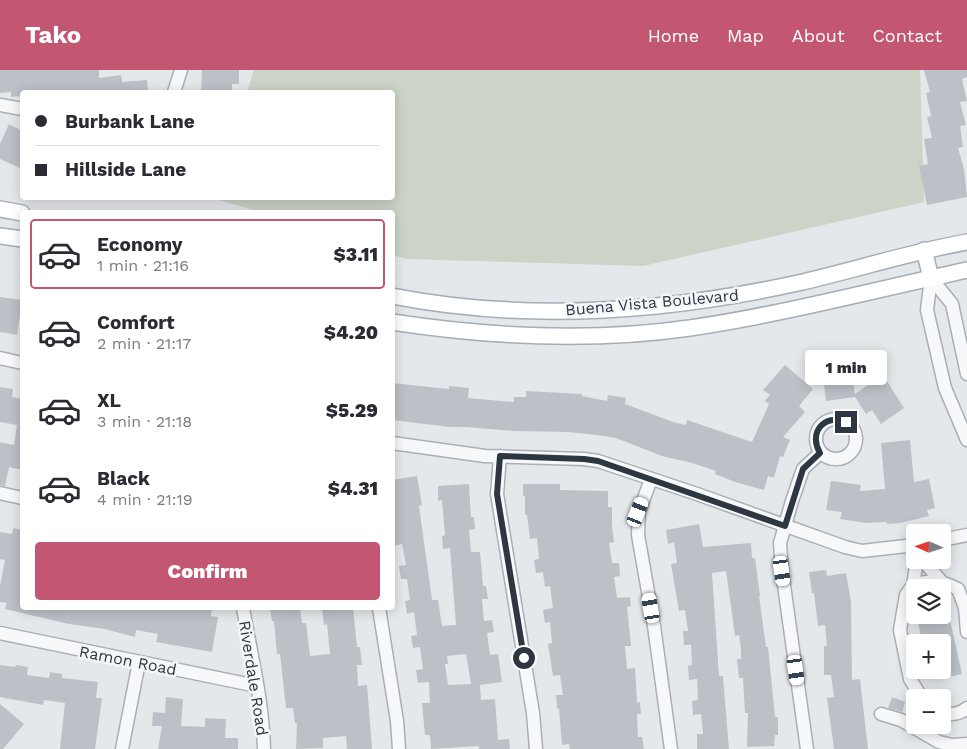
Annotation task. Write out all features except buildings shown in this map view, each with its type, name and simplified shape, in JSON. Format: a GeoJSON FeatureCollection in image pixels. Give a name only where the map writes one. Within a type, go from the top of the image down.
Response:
{"type":"FeatureCollection","features":[{"type":"Feature","properties":{"kind":"main road"},"geometry":{"type":"LineString","coordinates":[[0,209],[20,213]]}},
{"type":"Feature","properties":{"kind":"main road"},"geometry":{"type":"LineString","coordinates":[[0,236],[20,239]]}},
{"type":"Feature","properties":{"kind":"main road","name":"Buena Vista Boulevard"},"geometry":{"type":"LineString","coordinates":[[395,297],[431,303],[514,310],[571,311],[638,306],[727,297],[799,282],[924,250],[967,242]]}},
{"type":"Feature","properties":{"kind":"main road"},"geometry":{"type":"LineString","coordinates":[[924,250],[931,278]]}},
{"type":"Feature","properties":{"kind":"main road","name":"Buena Vista Boulevard"},"geometry":{"type":"LineString","coordinates":[[395,322],[438,329],[508,335],[581,336],[636,333],[688,328],[792,310],[967,270]]}},
{"type":"Feature","properties":{"kind":"street"},"geometry":{"type":"LineString","coordinates":[[175,90],[181,70]]}},
{"type":"Feature","properties":{"kind":"street"},"geometry":{"type":"LineString","coordinates":[[0,106],[20,109]]}},
{"type":"Feature","properties":{"kind":"street"},"geometry":{"type":"LineString","coordinates":[[931,278],[952,304],[967,374]]}},
{"type":"Feature","properties":{"kind":"street"},"geometry":{"type":"LineString","coordinates":[[931,278],[927,310],[945,388],[967,440]]}},
{"type":"Feature","properties":{"kind":"street"},"geometry":{"type":"LineString","coordinates":[[0,358],[20,363]]}},
{"type":"Feature","properties":{"kind":"street"},"geometry":{"type":"LineString","coordinates":[[395,443],[485,456],[598,461],[845,548],[862,551],[906,546]]}},
{"type":"Feature","properties":{"kind":"street"},"geometry":{"type":"LineString","coordinates":[[807,749],[782,571],[780,543],[803,469],[820,453]]}},
{"type":"Feature","properties":{"kind":"street"},"geometry":{"type":"LineString","coordinates":[[500,456],[497,494],[533,713],[536,749]]}},
{"type":"Feature","properties":{"kind":"street"},"geometry":{"type":"LineString","coordinates":[[651,479],[638,512],[638,535],[654,626],[671,749]]}},
{"type":"Feature","properties":{"kind":"street"},"geometry":{"type":"LineString","coordinates":[[0,493],[20,498]]}},
{"type":"Feature","properties":{"kind":"street"},"geometry":{"type":"LineString","coordinates":[[951,538],[967,535]]}},
{"type":"Feature","properties":{"kind":"street"},"geometry":{"type":"LineString","coordinates":[[931,569],[939,579]]}},
{"type":"Feature","properties":{"kind":"street"},"geometry":{"type":"LineString","coordinates":[[951,586],[958,589],[965,608],[967,630]]}},
{"type":"Feature","properties":{"kind":"street"},"geometry":{"type":"LineString","coordinates":[[906,595],[900,630],[910,679],[916,689]]}},
{"type":"Feature","properties":{"kind":"street","name":"Riverdale Road"},"geometry":{"type":"LineString","coordinates":[[243,610],[264,729],[264,749]]}},
{"type":"Feature","properties":{"kind":"street"},"geometry":{"type":"LineString","coordinates":[[379,610],[400,749]]}},
{"type":"Feature","properties":{"kind":"street","name":"Ramon Road"},"geometry":{"type":"LineString","coordinates":[[0,633],[257,686]]}},
{"type":"Feature","properties":{"kind":"street"},"geometry":{"type":"LineString","coordinates":[[122,749],[139,662]]}},
{"type":"Feature","properties":{"kind":"street"},"geometry":{"type":"LineString","coordinates":[[951,715],[963,712],[967,708]]}},
{"type":"Feature","properties":{"kind":"street"},"geometry":{"type":"LineString","coordinates":[[881,714],[902,720],[939,742],[952,745],[967,744]]}},
{"type":"Feature","properties":{"kind":"green space"},"geometry":{"type":"Polygon","coordinates":[[[254,70],[920,70],[924,202],[643,266],[406,259],[395,256],[395,210],[252,210],[220,200],[395,200],[395,90],[248,90],[254,70]]]}},
{"type":"Feature","properties":{"kind":"route"},"geometry":{"type":"LineString","coordinates":[[524,658],[497,494],[500,456],[598,461],[785,526],[803,469],[820,453],[816,441],[818,429],[822,424],[834,419],[846,422]]}}]}
